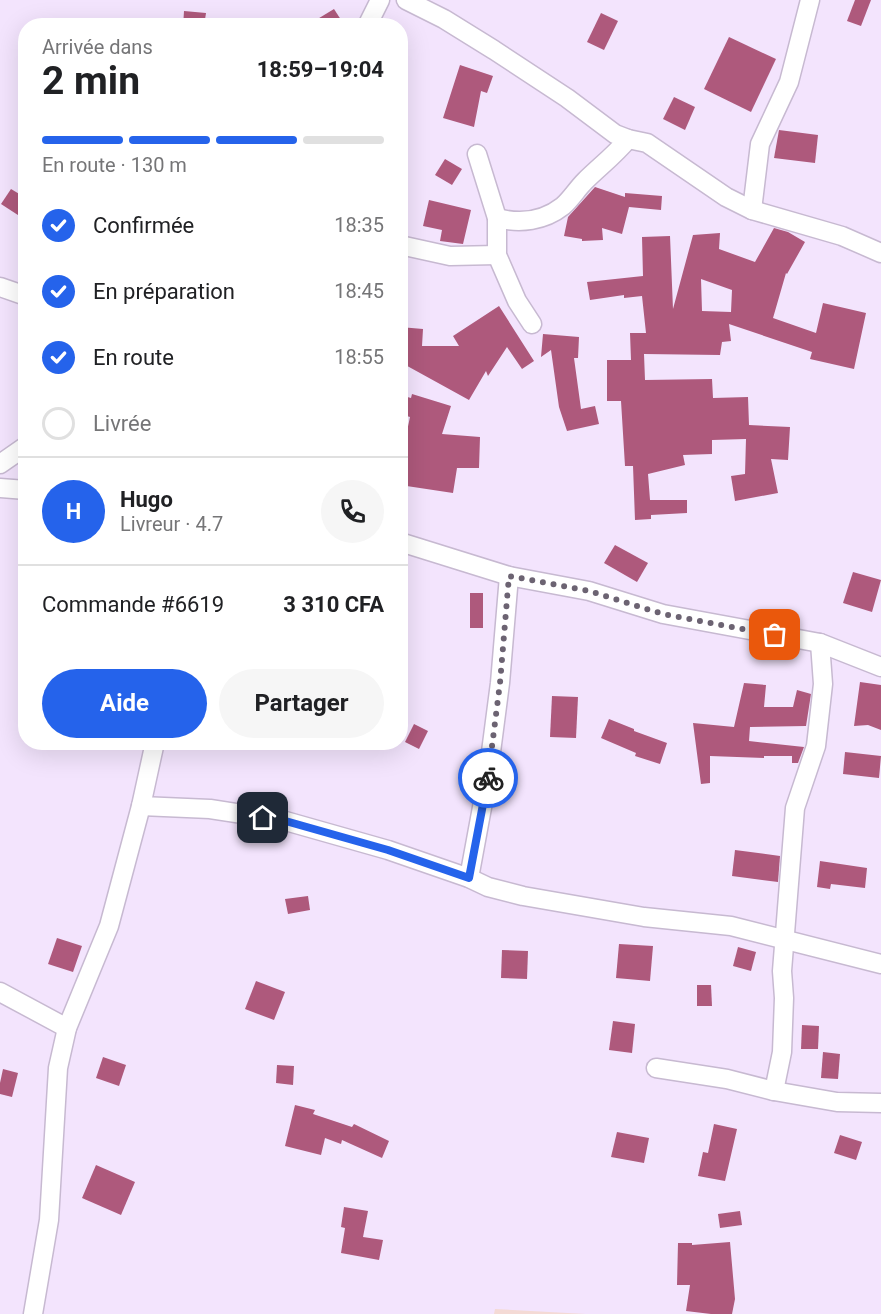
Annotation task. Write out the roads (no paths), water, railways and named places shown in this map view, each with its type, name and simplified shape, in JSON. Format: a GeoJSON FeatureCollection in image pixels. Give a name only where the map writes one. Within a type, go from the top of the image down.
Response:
{"type":"FeatureCollection","features":[{"type":"Feature","properties":{"kind":"street"},"geometry":{"type":"LineString","coordinates":[[371,18],[380,0]]}},
{"type":"Feature","properties":{"kind":"street"},"geometry":{"type":"LineString","coordinates":[[405,0],[444,19],[494,50],[560,93],[608,129],[628,139],[647,143],[726,197],[752,210],[842,236],[881,253]]}},
{"type":"Feature","properties":{"kind":"street"},"geometry":{"type":"LineString","coordinates":[[752,210],[760,144],[789,82],[810,0]]}},
{"type":"Feature","properties":{"kind":"street"},"geometry":{"type":"LineString","coordinates":[[497,218],[513,222],[549,215],[564,205],[580,185],[616,153],[628,139]]}},
{"type":"Feature","properties":{"kind":"street"},"geometry":{"type":"LineString","coordinates":[[477,154],[497,218],[497,255],[517,300],[532,324]]}},
{"type":"Feature","properties":{"kind":"street"},"geometry":{"type":"LineString","coordinates":[[408,247],[450,256],[497,255]]}},
{"type":"Feature","properties":{"kind":"street"},"geometry":{"type":"LineString","coordinates":[[0,287],[18,293]]}},
{"type":"Feature","properties":{"kind":"street"},"geometry":{"type":"LineString","coordinates":[[0,464],[18,452]]}},
{"type":"Feature","properties":{"kind":"street"},"geometry":{"type":"LineString","coordinates":[[0,488],[18,489]]}},
{"type":"Feature","properties":{"kind":"street"},"geometry":{"type":"LineString","coordinates":[[408,544],[509,576],[589,591],[663,614],[820,643],[881,667]]}},
{"type":"Feature","properties":{"kind":"street"},"geometry":{"type":"LineString","coordinates":[[469,878],[488,775],[500,683],[509,576]]}},
{"type":"Feature","properties":{"kind":"street"},"geometry":{"type":"LineString","coordinates":[[774,1091],[782,1052],[784,998],[782,971],[795,808],[816,746],[824,684],[820,643]]}},
{"type":"Feature","properties":{"kind":"street"},"geometry":{"type":"LineString","coordinates":[[33,1314],[49,1220],[58,1068],[67,1028],[109,926],[153,750]]}},
{"type":"Feature","properties":{"kind":"street"},"geometry":{"type":"LineString","coordinates":[[141,806],[210,809],[282,820],[388,850],[469,878],[488,887],[523,896],[644,917],[731,926],[881,964]]}},
{"type":"Feature","properties":{"kind":"street"},"geometry":{"type":"LineString","coordinates":[[0,992],[67,1028]]}},
{"type":"Feature","properties":{"kind":"street"},"geometry":{"type":"LineString","coordinates":[[656,1068],[727,1079],[774,1091],[837,1102],[881,1103]]}}]}
